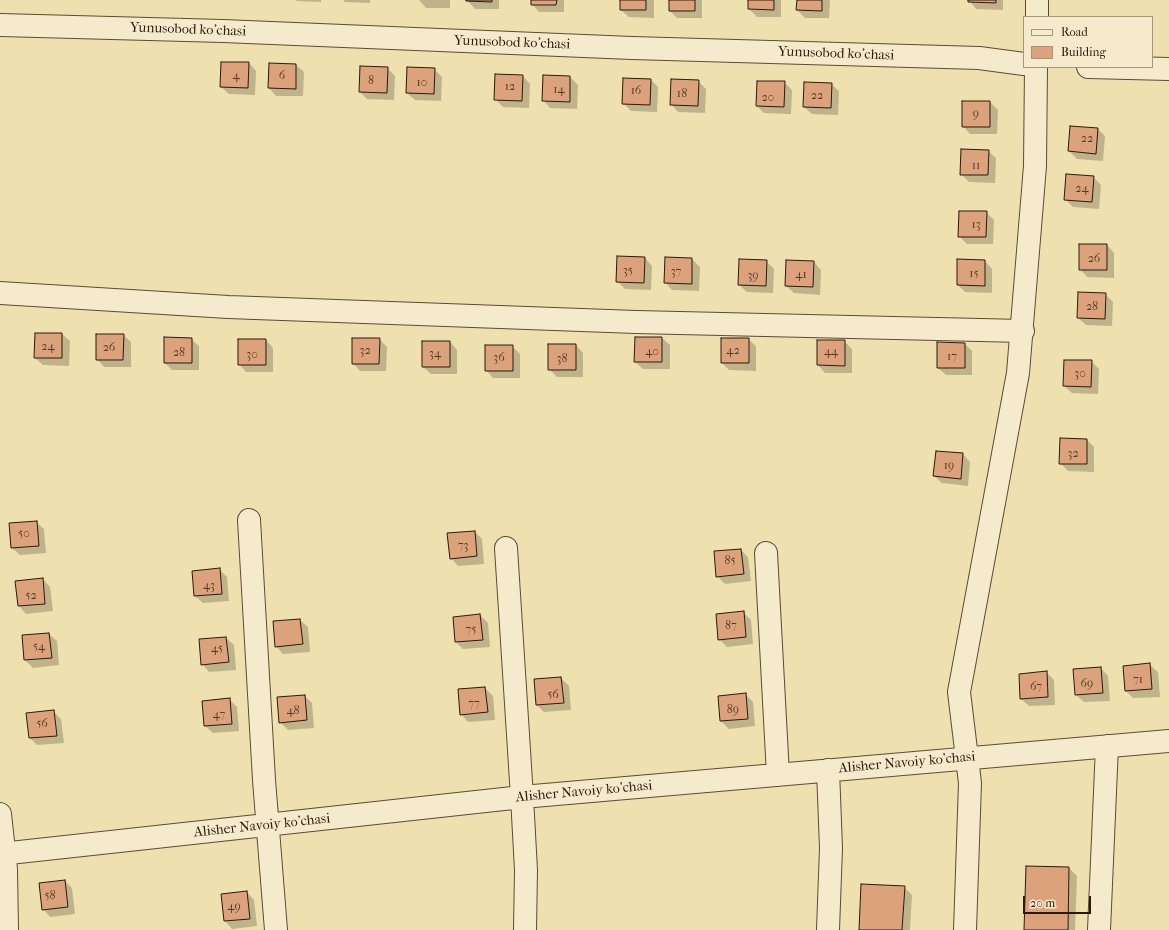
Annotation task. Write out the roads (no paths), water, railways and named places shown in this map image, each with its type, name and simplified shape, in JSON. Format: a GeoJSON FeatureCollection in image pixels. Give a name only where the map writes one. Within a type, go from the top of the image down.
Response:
{"type":"FeatureCollection","features":[{"type":"Feature","properties":{"kind":"street"},"geometry":{"type":"LineString","coordinates":[[1037,0],[1037,16]]}},
{"type":"Feature","properties":{"kind":"street","name":"Yunusobod ko'chasi"},"geometry":{"type":"LineString","coordinates":[[0,25],[215,31],[632,48],[978,58],[1023,64]]}},
{"type":"Feature","properties":{"kind":"street"},"geometry":{"type":"LineString","coordinates":[[964,930],[970,783],[959,692],[1018,373],[1035,166],[1036,68]]}},
{"type":"Feature","properties":{"kind":"street"},"geometry":{"type":"LineString","coordinates":[[1128,68],[1169,69]]}},
{"type":"Feature","properties":{"kind":"street"},"geometry":{"type":"LineString","coordinates":[[0,292],[244,308],[636,322],[1022,331]]}},
{"type":"Feature","properties":{"kind":"street"},"geometry":{"type":"LineString","coordinates":[[249,520],[276,930]]}},
{"type":"Feature","properties":{"kind":"street"},"geometry":{"type":"LineString","coordinates":[[506,548],[526,870],[525,930]]}},
{"type":"Feature","properties":{"kind":"street"},"geometry":{"type":"LineString","coordinates":[[766,553],[778,775]]}},
{"type":"Feature","properties":{"kind":"street","name":"Alisher Navoiy ko'chasi"},"geometry":{"type":"LineString","coordinates":[[2,854],[522,797],[1169,741]]}},
{"type":"Feature","properties":{"kind":"street"},"geometry":{"type":"LineString","coordinates":[[1099,930],[1107,746]]}},
{"type":"Feature","properties":{"kind":"street"},"geometry":{"type":"LineString","coordinates":[[828,770],[831,848],[828,930]]}},
{"type":"Feature","properties":{"kind":"street"},"geometry":{"type":"LineString","coordinates":[[0,814],[2,854],[6,869],[7,930]]}}]}
